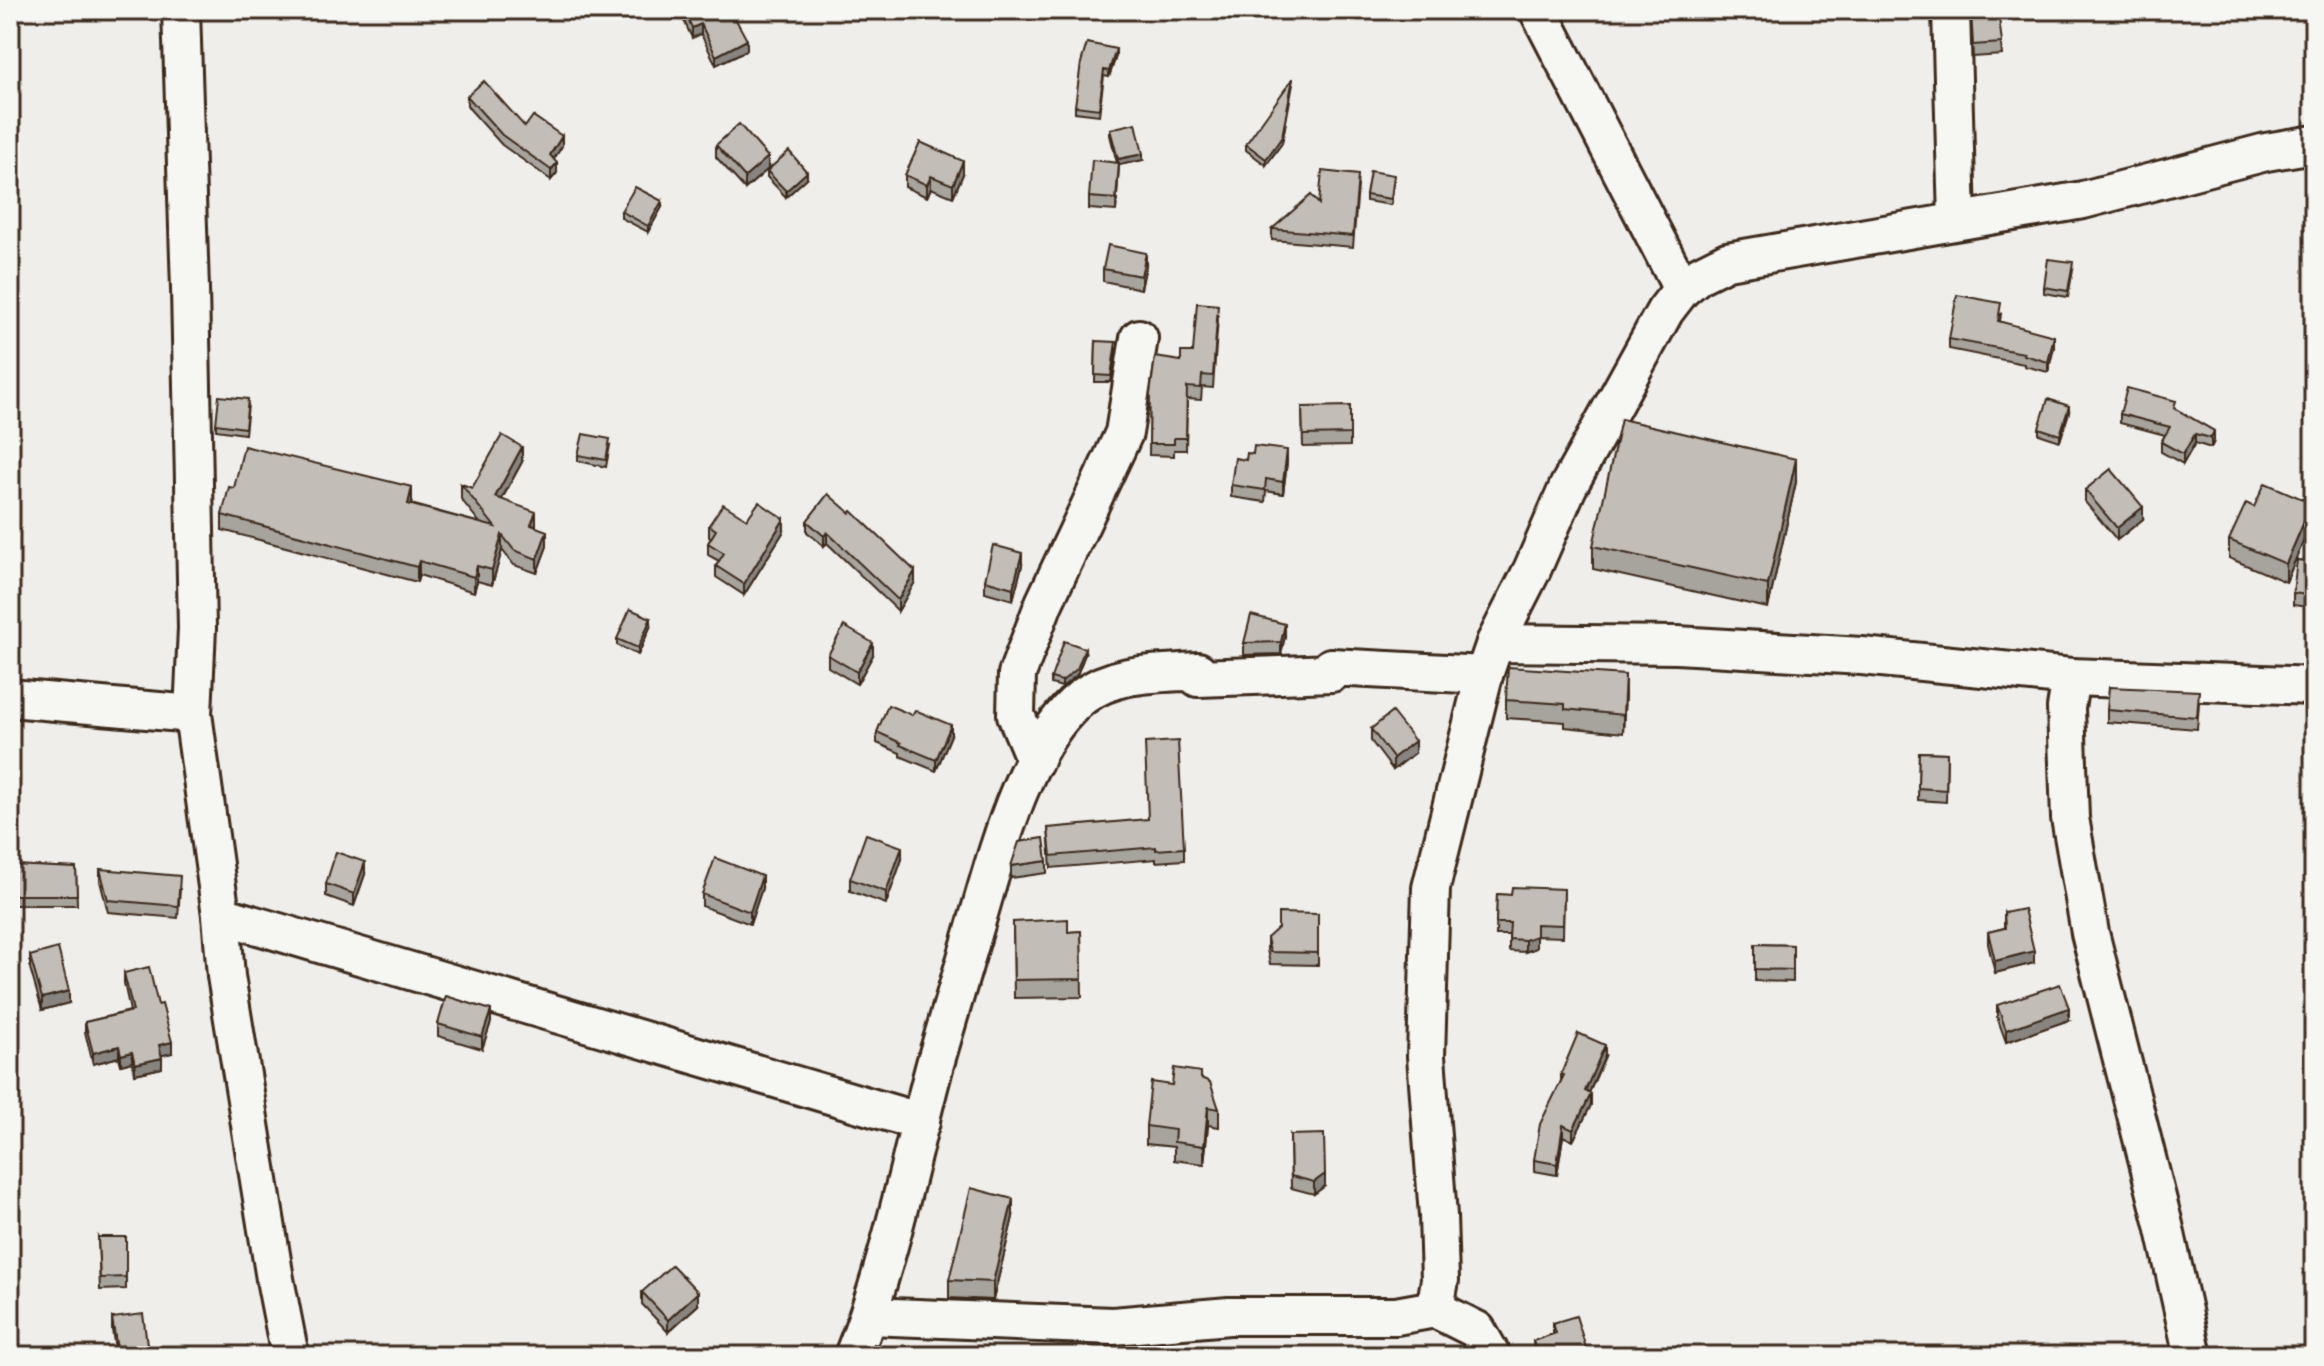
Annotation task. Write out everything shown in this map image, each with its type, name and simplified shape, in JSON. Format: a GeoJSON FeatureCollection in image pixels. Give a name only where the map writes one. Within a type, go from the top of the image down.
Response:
{"type":"FeatureCollection","features":[{"type":"Feature","properties":{"kind":"street"},"geometry":{"type":"LineString","coordinates":[[181,10],[197,628],[193,714],[221,915],[226,976],[290,1356]]}},
{"type":"Feature","properties":{"kind":"street"},"geometry":{"type":"LineString","coordinates":[[1538,10],[1682,289]]}},
{"type":"Feature","properties":{"kind":"street"},"geometry":{"type":"LineString","coordinates":[[1951,10],[1957,220]]}},
{"type":"Feature","properties":{"kind":"street"},"geometry":{"type":"LineString","coordinates":[[1435,1309],[1440,1280],[1438,1216],[1426,1056],[1431,888],[1489,659],[1589,446],[1665,311],[1682,289],[1699,275],[1727,261],[2083,200],[2266,152],[2314,144]]}},
{"type":"Feature","properties":{"kind":"street"},"geometry":{"type":"LineString","coordinates":[[1035,760],[1016,715],[1017,674],[1044,603],[1124,433],[1139,338]]}},
{"type":"Feature","properties":{"kind":"street"},"geometry":{"type":"LineString","coordinates":[[853,1356],[869,1316],[1003,832],[1035,760],[1066,712],[1113,679],[1198,671],[1198,678],[1332,673],[1331,667],[1677,645],[1862,656],[2071,677],[2314,686]]}},
{"type":"Feature","properties":{"kind":"street"},"geometry":{"type":"LineString","coordinates":[[2071,677],[2066,708],[2070,818],[2090,933],[2164,1225],[2193,1356]]}},
{"type":"Feature","properties":{"kind":"street"},"geometry":{"type":"LineString","coordinates":[[10,698],[193,714]]}},
{"type":"Feature","properties":{"kind":"street"},"geometry":{"type":"LineString","coordinates":[[221,915],[921,1122]]}},
{"type":"Feature","properties":{"kind":"street"},"geometry":{"type":"LineString","coordinates":[[869,1316],[1113,1326],[1229,1316],[1396,1316],[1435,1309],[1477,1330],[1492,1356]]}},
{"type":"Feature","properties":{"kind":"building"},"geometry":{"type":"Polygon","coordinates":[[[684,10],[726,10],[730,18],[734,16],[747,40],[716,56],[701,24],[692,28],[684,10]]]}},
{"type":"Feature","properties":{"kind":"building"},"geometry":{"type":"Polygon","coordinates":[[[1971,10],[1998,10],[2002,43],[1973,45],[1971,10]]]}},
{"type":"Feature","properties":{"kind":"building"},"geometry":{"type":"Polygon","coordinates":[[[1087,43],[1116,49],[1109,71],[1104,70],[1099,109],[1075,106],[1087,43]]]}},
{"type":"Feature","properties":{"kind":"building"},"geometry":{"type":"Polygon","coordinates":[[[1293,78],[1282,137],[1266,159],[1246,144],[1293,78]]]}},
{"type":"Feature","properties":{"kind":"building"},"geometry":{"type":"Polygon","coordinates":[[[484,81],[525,127],[533,116],[562,136],[550,155],[557,163],[551,170],[502,135],[467,96],[484,81]]]}},
{"type":"Feature","properties":{"kind":"building"},"geometry":{"type":"Polygon","coordinates":[[[1136,123],[1143,154],[1118,159],[1110,129],[1136,123]]]}},
{"type":"Feature","properties":{"kind":"building"},"geometry":{"type":"Polygon","coordinates":[[[739,124],[768,157],[745,177],[716,145],[739,124]]]}},
{"type":"Feature","properties":{"kind":"building"},"geometry":{"type":"Polygon","coordinates":[[[920,142],[963,161],[953,185],[931,176],[927,185],[905,175],[920,142]]]}},
{"type":"Feature","properties":{"kind":"building"},"geometry":{"type":"Polygon","coordinates":[[[789,151],[807,172],[786,191],[767,171],[789,151]]]}},
{"type":"Feature","properties":{"kind":"building"},"geometry":{"type":"Polygon","coordinates":[[[1092,160],[1119,163],[1116,199],[1089,197],[1092,160]]]}},
{"type":"Feature","properties":{"kind":"building"},"geometry":{"type":"Polygon","coordinates":[[[1322,171],[1358,175],[1353,236],[1272,229],[1311,195],[1319,204],[1322,171]]]}},
{"type":"Feature","properties":{"kind":"building"},"geometry":{"type":"Polygon","coordinates":[[[1370,171],[1394,175],[1391,199],[1366,195],[1370,171]]]}},
{"type":"Feature","properties":{"kind":"building"},"geometry":{"type":"Polygon","coordinates":[[[635,187],[662,201],[648,226],[621,211],[635,187]]]}},
{"type":"Feature","properties":{"kind":"building"},"geometry":{"type":"Polygon","coordinates":[[[1108,245],[1146,253],[1141,276],[1103,269],[1108,245]]]}},
{"type":"Feature","properties":{"kind":"building"},"geometry":{"type":"Polygon","coordinates":[[[2048,259],[2073,262],[2068,291],[2044,287],[2048,259]]]}},
{"type":"Feature","properties":{"kind":"building"},"geometry":{"type":"Polygon","coordinates":[[[1957,295],[2001,303],[1998,321],[2054,336],[2048,362],[2024,353],[1949,339],[1957,295]]]}},
{"type":"Feature","properties":{"kind":"building"},"geometry":{"type":"Polygon","coordinates":[[[1197,303],[1218,305],[1213,376],[1202,375],[1201,388],[1187,387],[1186,438],[1174,438],[1174,444],[1149,444],[1150,394],[1155,357],[1181,361],[1181,352],[1193,352],[1197,303]]]}},
{"type":"Feature","properties":{"kind":"building"},"geometry":{"type":"Polygon","coordinates":[[[1096,341],[1116,342],[1111,376],[1095,375],[1096,341]]]}},
{"type":"Feature","properties":{"kind":"building"},"geometry":{"type":"Polygon","coordinates":[[[2127,388],[2176,401],[2174,408],[2214,431],[2211,438],[2195,434],[2183,454],[2161,442],[2170,427],[2120,414],[2127,388]]]}},
{"type":"Feature","properties":{"kind":"building"},"geometry":{"type":"Polygon","coordinates":[[[219,396],[248,399],[245,428],[216,424],[219,396]]]}},
{"type":"Feature","properties":{"kind":"building"},"geometry":{"type":"Polygon","coordinates":[[[2048,399],[2069,406],[2060,435],[2039,428],[2048,399]]]}},
{"type":"Feature","properties":{"kind":"building"},"geometry":{"type":"Polygon","coordinates":[[[1350,406],[1350,434],[1303,435],[1302,407],[1350,406]]]}},
{"type":"Feature","properties":{"kind":"building"},"geometry":{"type":"Polygon","coordinates":[[[1621,419],[1796,459],[1768,585],[1593,546],[1621,419]]]}},
{"type":"Feature","properties":{"kind":"building"},"geometry":{"type":"Polygon","coordinates":[[[583,434],[610,439],[606,460],[578,455],[583,434]]]}},
{"type":"Feature","properties":{"kind":"building"},"geometry":{"type":"Polygon","coordinates":[[[502,435],[522,447],[495,497],[536,512],[531,525],[547,531],[537,559],[514,550],[502,535],[492,570],[477,566],[474,577],[419,561],[417,567],[222,515],[229,487],[234,488],[244,446],[412,487],[408,504],[495,527],[461,484],[472,488],[502,435]]]}},
{"type":"Feature","properties":{"kind":"building"},"geometry":{"type":"Polygon","coordinates":[[[1254,446],[1287,450],[1283,482],[1266,479],[1265,490],[1231,485],[1235,458],[1246,460],[1247,453],[1253,454],[1254,446]]]}},
{"type":"Feature","properties":{"kind":"building"},"geometry":{"type":"Polygon","coordinates":[[[2111,469],[2143,507],[2117,528],[2085,490],[2111,469]]]}},
{"type":"Feature","properties":{"kind":"building"},"geometry":{"type":"Polygon","coordinates":[[[2265,483],[2312,503],[2286,564],[2229,540],[2246,503],[2254,507],[2265,483]]]}},
{"type":"Feature","properties":{"kind":"building"},"geometry":{"type":"Polygon","coordinates":[[[828,494],[850,513],[852,511],[915,571],[898,600],[827,532],[824,536],[807,521],[828,494]]]}},
{"type":"Feature","properties":{"kind":"building"},"geometry":{"type":"Polygon","coordinates":[[[759,502],[784,519],[744,584],[716,566],[724,553],[708,543],[716,530],[709,525],[723,504],[747,519],[759,502]]]}},
{"type":"Feature","properties":{"kind":"building"},"geometry":{"type":"Polygon","coordinates":[[[993,545],[1022,553],[1013,588],[985,580],[993,545]]]}},
{"type":"Feature","properties":{"kind":"building"},"geometry":{"type":"Polygon","coordinates":[[[2297,560],[2314,562],[2314,596],[2293,593],[2297,560]]]}},
{"type":"Feature","properties":{"kind":"building"},"geometry":{"type":"Polygon","coordinates":[[[630,609],[651,618],[638,648],[617,639],[630,609]]]}},
{"type":"Feature","properties":{"kind":"building"},"geometry":{"type":"Polygon","coordinates":[[[1251,615],[1285,624],[1281,642],[1244,643],[1251,615]]]}},
{"type":"Feature","properties":{"kind":"building"},"geometry":{"type":"Polygon","coordinates":[[[844,626],[873,643],[857,672],[828,655],[844,626]]]}},
{"type":"Feature","properties":{"kind":"building"},"geometry":{"type":"Polygon","coordinates":[[[1064,641],[1085,648],[1077,669],[1062,681],[1051,678],[1064,641]]]}},
{"type":"Feature","properties":{"kind":"building"},"geometry":{"type":"Polygon","coordinates":[[[1508,667],[1625,675],[1623,715],[1565,709],[1565,704],[1506,700],[1508,667]]]}},
{"type":"Feature","properties":{"kind":"building"},"geometry":{"type":"Polygon","coordinates":[[[2109,687],[2199,691],[2197,717],[2107,710],[2109,687]]]}},
{"type":"Feature","properties":{"kind":"building"},"geometry":{"type":"Polygon","coordinates":[[[888,705],[912,715],[915,710],[951,725],[936,760],[877,732],[888,705]]]}},
{"type":"Feature","properties":{"kind":"building"},"geometry":{"type":"Polygon","coordinates":[[[1392,712],[1415,741],[1393,758],[1371,729],[1392,712]]]}},
{"type":"Feature","properties":{"kind":"building"},"geometry":{"type":"Polygon","coordinates":[[[1178,741],[1184,848],[1156,850],[1156,847],[1051,856],[1048,828],[1148,819],[1145,743],[1178,741]]]}},
{"type":"Feature","properties":{"kind":"building"},"geometry":{"type":"Polygon","coordinates":[[[1919,752],[1947,753],[1946,790],[1918,788],[1919,752]]]}},
{"type":"Feature","properties":{"kind":"building"},"geometry":{"type":"Polygon","coordinates":[[[866,834],[902,847],[886,892],[850,879],[866,834]]]}},
{"type":"Feature","properties":{"kind":"building"},"geometry":{"type":"Polygon","coordinates":[[[1044,838],[1047,861],[1011,866],[1019,842],[1044,838]]]}},
{"type":"Feature","properties":{"kind":"building"},"geometry":{"type":"Polygon","coordinates":[[[336,852],[365,862],[354,894],[326,884],[336,852]]]}},
{"type":"Feature","properties":{"kind":"building"},"geometry":{"type":"Polygon","coordinates":[[[715,858],[762,876],[750,912],[702,894],[715,858]]]}},
{"type":"Feature","properties":{"kind":"building"},"geometry":{"type":"Polygon","coordinates":[[[10,865],[76,868],[77,895],[10,895],[10,865]]]}},
{"type":"Feature","properties":{"kind":"building"},"geometry":{"type":"Polygon","coordinates":[[[100,869],[180,876],[178,906],[108,900],[100,869]]]}},
{"type":"Feature","properties":{"kind":"building"},"geometry":{"type":"Polygon","coordinates":[[[1512,887],[1564,889],[1563,925],[1536,924],[1536,936],[1525,940],[1509,939],[1510,923],[1496,923],[1497,894],[1511,895],[1512,887]]]}},
{"type":"Feature","properties":{"kind":"building"},"geometry":{"type":"Polygon","coordinates":[[[2024,909],[2034,951],[1995,961],[1988,932],[2005,928],[2004,913],[2024,909]]]}},
{"type":"Feature","properties":{"kind":"building"},"geometry":{"type":"Polygon","coordinates":[[[1278,913],[1318,914],[1318,953],[1270,952],[1267,938],[1278,928],[1278,913]]]}},
{"type":"Feature","properties":{"kind":"building"},"geometry":{"type":"Polygon","coordinates":[[[1068,919],[1068,932],[1081,931],[1082,979],[1014,980],[1013,922],[1068,919]]]}},
{"type":"Feature","properties":{"kind":"building"},"geometry":{"type":"Polygon","coordinates":[[[1755,944],[1793,945],[1793,970],[1755,969],[1755,944]]]}},
{"type":"Feature","properties":{"kind":"building"},"geometry":{"type":"Polygon","coordinates":[[[58,948],[69,991],[42,998],[30,956],[58,948]]]}},
{"type":"Feature","properties":{"kind":"building"},"geometry":{"type":"Polygon","coordinates":[[[149,967],[158,1005],[162,1004],[172,1042],[159,1045],[162,1058],[135,1064],[132,1052],[121,1055],[119,1046],[93,1053],[85,1022],[133,1011],[124,973],[149,967]]]}},
{"type":"Feature","properties":{"kind":"building"},"geometry":{"type":"Polygon","coordinates":[[[2060,984],[2069,1008],[2006,1030],[1997,1005],[2060,984]]]}},
{"type":"Feature","properties":{"kind":"building"},"geometry":{"type":"Polygon","coordinates":[[[446,996],[491,1010],[482,1037],[438,1024],[446,996]]]}},
{"type":"Feature","properties":{"kind":"building"},"geometry":{"type":"Polygon","coordinates":[[[1578,1033],[1605,1045],[1585,1091],[1591,1094],[1573,1130],[1563,1125],[1557,1164],[1534,1160],[1540,1124],[1564,1075],[1561,1074],[1578,1033]]]}},
{"type":"Feature","properties":{"kind":"building"},"geometry":{"type":"Polygon","coordinates":[[[1174,1068],[1201,1072],[1201,1078],[1210,1082],[1219,1109],[1208,1107],[1204,1146],[1174,1142],[1175,1130],[1146,1126],[1151,1082],[1172,1085],[1174,1068]]]}},
{"type":"Feature","properties":{"kind":"building"},"geometry":{"type":"Polygon","coordinates":[[[1324,1134],[1325,1174],[1314,1182],[1291,1176],[1290,1135],[1324,1134]]]}},
{"type":"Feature","properties":{"kind":"building"},"geometry":{"type":"Polygon","coordinates":[[[971,1188],[1013,1199],[993,1282],[949,1280],[971,1188]]]}},
{"type":"Feature","properties":{"kind":"building"},"geometry":{"type":"Polygon","coordinates":[[[98,1237],[126,1237],[126,1277],[100,1278],[98,1237]]]}},
{"type":"Feature","properties":{"kind":"building"},"geometry":{"type":"Polygon","coordinates":[[[672,1265],[698,1292],[668,1320],[642,1292],[672,1265]]]}},
{"type":"Feature","properties":{"kind":"building"},"geometry":{"type":"Polygon","coordinates":[[[143,1314],[148,1352],[118,1356],[112,1318],[143,1314]]]}},
{"type":"Feature","properties":{"kind":"building"},"geometry":{"type":"Polygon","coordinates":[[[1576,1316],[1588,1354],[1538,1356],[1533,1341],[1556,1333],[1553,1323],[1576,1316]]]}},
{"type":"Feature","properties":{"kind":"building"},"geometry":{"type":"Polygon","coordinates":[[[874,1344],[920,1356],[871,1356],[874,1344]]]}},
{"type":"Feature","properties":{"kind":"building"},"geometry":{"type":"Polygon","coordinates":[[[423,1348],[444,1348],[445,1356],[423,1356],[423,1348]]]}}]}
